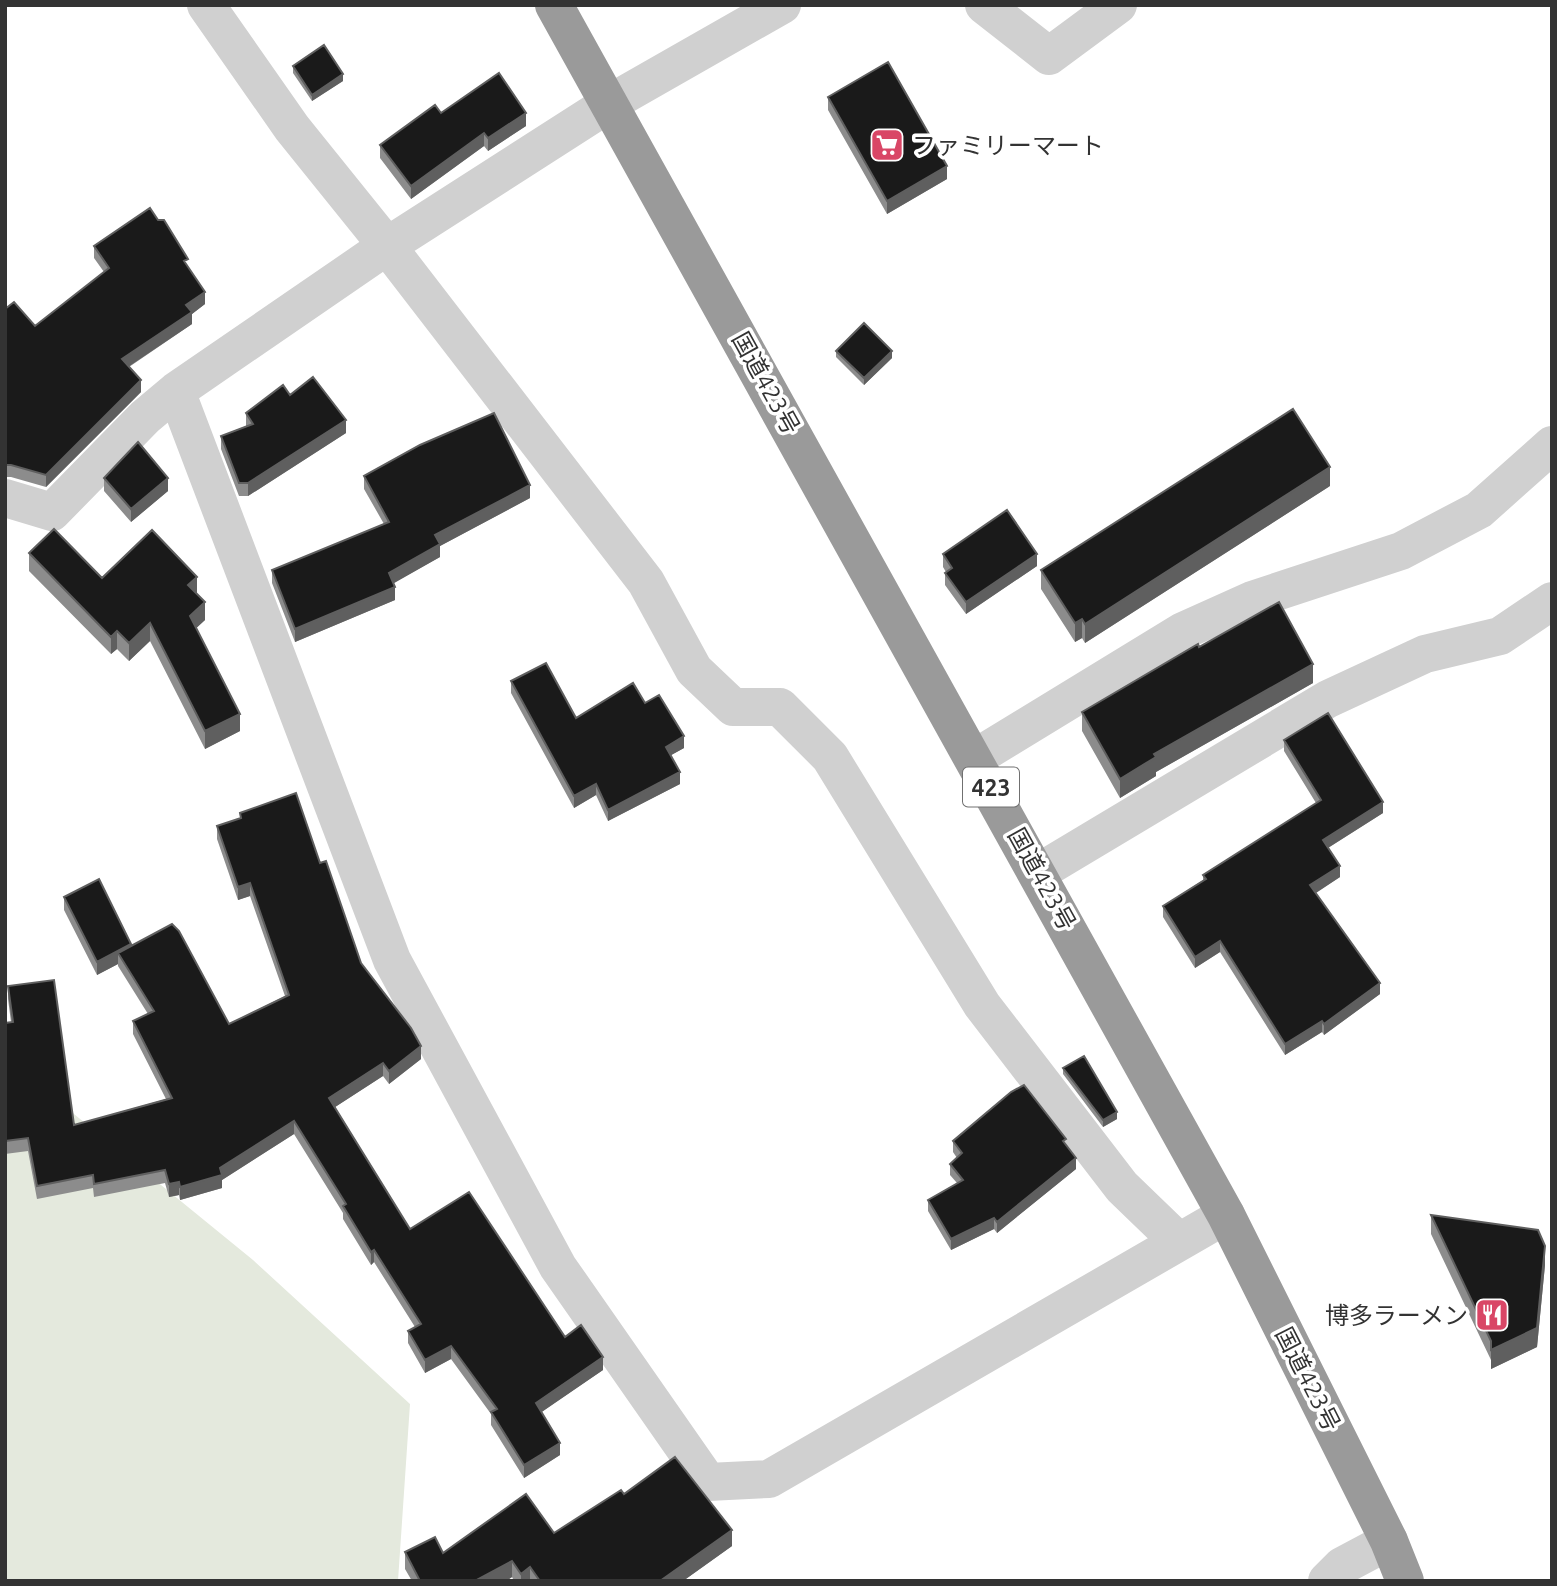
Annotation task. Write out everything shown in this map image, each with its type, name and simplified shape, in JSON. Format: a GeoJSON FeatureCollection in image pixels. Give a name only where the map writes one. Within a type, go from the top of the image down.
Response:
{"type":"FeatureCollection","features":[{"type":"Feature","properties":{"kind":"highway","name":"国道423号"},"geometry":{"type":"LineString","coordinates":[[554,5],[975,758],[1226,1215],[1389,1541],[1405,1581]]}},
{"type":"Feature","properties":{"kind":"street"},"geometry":{"type":"LineString","coordinates":[[206,5],[292,128],[387,246],[646,582],[694,670],[733,707],[780,708],[830,757],[982,1005],[1122,1186],[1179,1242]]}},
{"type":"Feature","properties":{"kind":"street"},"geometry":{"type":"LineString","coordinates":[[5,498],[51,512],[145,417],[176,391],[387,246],[610,103],[782,5]]}},
{"type":"Feature","properties":{"kind":"street"},"geometry":{"type":"LineString","coordinates":[[984,5],[1049,55],[1118,5]]}},
{"type":"Feature","properties":{"kind":"street"},"geometry":{"type":"LineString","coordinates":[[176,391],[392,960],[558,1266],[708,1482],[769,1479],[1226,1215]]}},
{"type":"Feature","properties":{"kind":"street"},"geometry":{"type":"LineString","coordinates":[[975,758],[1183,631],[1252,600],[1401,551],[1479,510],[1552,445]]}},
{"type":"Feature","properties":{"kind":"street"},"geometry":{"type":"LineString","coordinates":[[1038,872],[1328,699],[1425,654],[1500,636],[1552,601]]}},
{"type":"Feature","properties":{"kind":"street"},"geometry":{"type":"LineString","coordinates":[[1327,1581],[1342,1566],[1389,1541]]}},
{"type":"Feature","properties":{"kind":"shaded area"},"geometry":{"type":"Polygon","coordinates":[[[5,1033],[74,1114],[253,1260],[410,1404],[398,1581],[5,1581],[5,1033]]]}},
{"type":"Feature","properties":{"kind":"building"},"geometry":{"type":"Polygon","coordinates":[[[324,45],[343,74],[312,95],[293,66],[324,45]]]}},
{"type":"Feature","properties":{"kind":"building","name":"ファミリーマート"},"geometry":{"type":"Polygon","coordinates":[[[888,62],[947,166],[887,201],[828,97],[888,62]]]}},
{"type":"Feature","properties":{"kind":"building"},"geometry":{"type":"Polygon","coordinates":[[[499,73],[526,113],[488,138],[484,133],[411,186],[380,145],[435,105],[441,113],[499,73]]]}},
{"type":"Feature","properties":{"kind":"building"},"geometry":{"type":"Polygon","coordinates":[[[150,208],[158,220],[164,220],[188,259],[184,261],[205,292],[186,305],[192,312],[122,359],[141,380],[46,475],[5,465],[5,309],[14,302],[35,326],[109,268],[94,246],[150,208]]]}},
{"type":"Feature","properties":{"kind":"building"},"geometry":{"type":"Polygon","coordinates":[[[864,323],[892,351],[864,378],[836,351],[864,323]]]}},
{"type":"Feature","properties":{"kind":"building"},"geometry":{"type":"Polygon","coordinates":[[[313,377],[346,420],[248,483],[239,483],[221,436],[253,424],[246,413],[283,385],[290,395],[313,377]]]}},
{"type":"Feature","properties":{"kind":"building"},"geometry":{"type":"Polygon","coordinates":[[[1293,409],[1330,467],[1085,624],[1082,619],[1075,623],[1041,570],[1293,409]]]}},
{"type":"Feature","properties":{"kind":"building"},"geometry":{"type":"Polygon","coordinates":[[[494,413],[530,485],[435,535],[440,544],[389,573],[395,587],[295,629],[272,570],[389,522],[364,476],[420,445],[494,413]]]}},
{"type":"Feature","properties":{"kind":"building"},"geometry":{"type":"Polygon","coordinates":[[[138,442],[168,478],[131,509],[104,478],[138,442]]]}},
{"type":"Feature","properties":{"kind":"building"},"geometry":{"type":"Polygon","coordinates":[[[1007,510],[1037,554],[966,602],[945,573],[952,568],[943,554],[1007,510]]]}},
{"type":"Feature","properties":{"kind":"building"},"geometry":{"type":"Polygon","coordinates":[[[54,529],[102,578],[152,530],[197,577],[188,585],[205,602],[190,616],[240,714],[205,731],[150,623],[129,643],[117,631],[111,637],[29,553],[54,529]]]}},
{"type":"Feature","properties":{"kind":"building"},"geometry":{"type":"Polygon","coordinates":[[[1279,602],[1313,664],[1154,754],[1156,757],[1120,779],[1082,712],[1198,644],[1199,647],[1279,602]]]}},
{"type":"Feature","properties":{"kind":"building"},"geometry":{"type":"Polygon","coordinates":[[[546,663],[576,718],[633,683],[645,703],[659,695],[684,736],[666,747],[680,772],[608,810],[596,784],[574,796],[511,681],[546,663]]]}},
{"type":"Feature","properties":{"kind":"building"},"geometry":{"type":"Polygon","coordinates":[[[1328,713],[1383,802],[1323,840],[1340,866],[1310,885],[1380,983],[1324,1024],[1322,1021],[1285,1044],[1220,941],[1195,957],[1163,906],[1206,879],[1203,875],[1321,800],[1284,740],[1328,713]]]}},
{"type":"Feature","properties":{"kind":"building"},"geometry":{"type":"Polygon","coordinates":[[[296,793],[320,863],[326,861],[361,963],[411,1028],[421,1046],[389,1071],[383,1063],[329,1098],[410,1229],[469,1192],[565,1337],[581,1325],[603,1357],[536,1403],[560,1443],[524,1465],[491,1412],[497,1409],[451,1346],[425,1360],[408,1331],[421,1324],[374,1250],[371,1252],[343,1206],[346,1204],[294,1121],[220,1168],[222,1175],[180,1187],[179,1182],[169,1184],[165,1170],[94,1184],[93,1175],[37,1186],[28,1138],[5,1141],[5,1023],[13,1022],[8,986],[54,980],[74,1125],[172,1098],[133,1021],[154,1011],[118,953],[172,924],[179,931],[229,1024],[289,995],[250,883],[238,887],[217,826],[241,818],[240,813],[296,793]]]}},
{"type":"Feature","properties":{"kind":"building"},"geometry":{"type":"Polygon","coordinates":[[[99,879],[131,944],[97,962],[64,897],[99,879]]]}},
{"type":"Feature","properties":{"kind":"building"},"geometry":{"type":"Polygon","coordinates":[[[1084,1056],[1117,1112],[1103,1120],[1063,1068],[1084,1056]]]}},
{"type":"Feature","properties":{"kind":"building"},"geometry":{"type":"Polygon","coordinates":[[[1024,1085],[1066,1139],[1063,1141],[1076,1158],[997,1222],[994,1218],[951,1239],[928,1200],[963,1180],[950,1164],[962,1153],[953,1141],[1011,1092],[1024,1085]]]}},
{"type":"Feature","properties":{"kind":"building"},"geometry":{"type":"Polygon","coordinates":[[[1431,1215],[1538,1230],[1545,1246],[1537,1328],[1491,1350],[1491,1341],[1431,1215]]]}},
{"type":"Feature","properties":{"kind":"building"},"geometry":{"type":"Polygon","coordinates":[[[675,1457],[732,1530],[660,1581],[540,1581],[530,1567],[521,1574],[512,1561],[475,1581],[420,1581],[405,1552],[435,1537],[443,1553],[526,1494],[554,1533],[621,1490],[624,1494],[675,1457]]]}},
{"type":"Feature","properties":{"kind":"place","name":"ファミリーマート"},"geometry":{"type":"Point","coordinates":[887,145]}},
{"type":"Feature","properties":{"kind":"place","name":"博多ラーメン"},"geometry":{"type":"Point","coordinates":[1492,1315]}}]}
